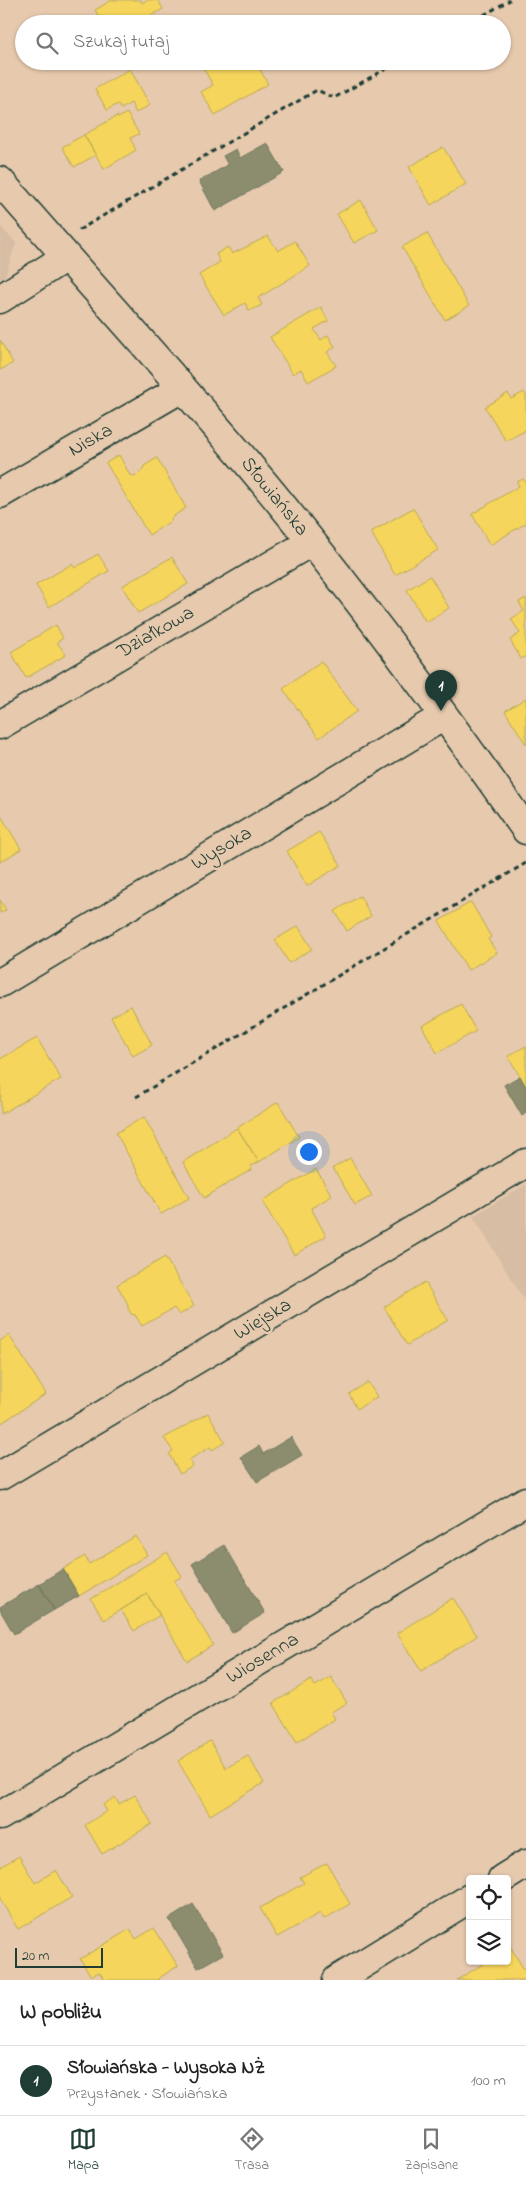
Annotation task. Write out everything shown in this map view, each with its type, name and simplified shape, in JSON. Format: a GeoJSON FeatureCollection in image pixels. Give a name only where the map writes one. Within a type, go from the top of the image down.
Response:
{"type":"FeatureCollection","features":[{"type":"Feature","properties":{"kind":"street","name":"Słowiańska"},"geometry":{"type":"LineString","coordinates":[[0,181],[182,388],[311,542],[444,716],[526,830]]}},
{"type":"Feature","properties":{"kind":"street"},"geometry":{"type":"LineString","coordinates":[[0,299],[60,250]]}},
{"type":"Feature","properties":{"kind":"street","name":"Niska"},"geometry":{"type":"LineString","coordinates":[[0,494],[182,388]]}},
{"type":"Feature","properties":{"kind":"street","name":"Działkowa"},"geometry":{"type":"LineString","coordinates":[[0,725],[311,542]]}},
{"type":"Feature","properties":{"kind":"street","name":"Wysoka"},"geometry":{"type":"LineString","coordinates":[[0,982],[444,716]]}},
{"type":"Feature","properties":{"kind":"street","name":"Wiejska"},"geometry":{"type":"LineString","coordinates":[[0,1476],[526,1163]]}},
{"type":"Feature","properties":{"kind":"street","name":"Wiosenna"},"geometry":{"type":"LineString","coordinates":[[0,1816],[526,1501]]}},
{"type":"Feature","properties":{"kind":"street"},"geometry":{"type":"LineString","coordinates":[[508,1875],[526,1864]]}},
{"type":"Feature","properties":{"kind":"street"},"geometry":{"type":"LineString","coordinates":[[337,1980],[466,1900]]}},
{"type":"Feature","properties":{"kind":"path"},"geometry":{"type":"LineString","coordinates":[[484,15],[510,0]]}},
{"type":"Feature","properties":{"kind":"path"},"geometry":{"type":"LineString","coordinates":[[60,250],[317,90],[334,98],[384,70]]}},
{"type":"Feature","properties":{"kind":"path"},"geometry":{"type":"LineString","coordinates":[[136,1097],[526,863]]}},
{"type":"Feature","properties":{"kind":"shaded area"},"geometry":{"type":"Polygon","coordinates":[[[0,226],[16,243],[4,280],[0,283],[0,226]]]}},
{"type":"Feature","properties":{"kind":"shaded area"},"geometry":{"type":"Polygon","coordinates":[[[526,1184],[526,1303],[473,1216],[526,1184]]]}},
{"type":"Feature","properties":{"kind":"building: Mieszkania"},"geometry":{"type":"Polygon","coordinates":[[[112,0],[141,0],[142,3],[147,0],[158,0],[163,9],[152,15],[98,15],[95,10],[112,0]]]}},
{"type":"Feature","properties":{"kind":"building: Mieszkania"},"geometry":{"type":"Polygon","coordinates":[[[131,70],[150,105],[136,113],[131,103],[121,109],[118,104],[107,110],[95,89],[131,70]]]}},
{"type":"Feature","properties":{"kind":"building: Mieszkania"},"geometry":{"type":"Polygon","coordinates":[[[204,70],[260,70],[268,84],[215,115],[201,92],[213,85],[204,70]]]}},
{"type":"Feature","properties":{"kind":"building: Mieszkania"},"geometry":{"type":"Polygon","coordinates":[[[127,113],[139,134],[130,138],[136,150],[104,169],[84,135],[117,116],[118,118],[127,113]]]}},
{"type":"Feature","properties":{"kind":"building: Mieszkania"},"geometry":{"type":"Polygon","coordinates":[[[84,135],[96,155],[74,167],[62,147],[84,135]]]}},
{"type":"Feature","properties":{"kind":"building: Mieszkania"},"geometry":{"type":"Polygon","coordinates":[[[443,147],[466,184],[431,205],[409,167],[443,147]]]}},
{"type":"Feature","properties":{"kind":"building: Mieszkania"},"geometry":{"type":"Polygon","coordinates":[[[361,200],[378,230],[354,243],[337,214],[361,200]]]}},
{"type":"Feature","properties":{"kind":"building: Mieszkania"},"geometry":{"type":"Polygon","coordinates":[[[427,233],[469,306],[445,320],[402,247],[427,233]]]}},
{"type":"Feature","properties":{"kind":"building: Mieszkania"},"geometry":{"type":"Polygon","coordinates":[[[268,236],[278,251],[295,241],[310,266],[258,298],[262,305],[249,311],[245,303],[224,315],[199,275],[220,262],[216,254],[228,247],[232,254],[268,236]]]}},
{"type":"Feature","properties":{"kind":"building: Mieszkania"},"geometry":{"type":"Polygon","coordinates":[[[321,307],[328,321],[314,329],[321,340],[328,335],[335,347],[327,352],[336,366],[308,382],[301,369],[293,374],[270,337],[321,307]]]}},
{"type":"Feature","properties":{"kind":"building: Mieszkania"},"geometry":{"type":"Polygon","coordinates":[[[0,340],[13,363],[0,370],[0,340]]]}},
{"type":"Feature","properties":{"kind":"building: Mieszkania"},"geometry":{"type":"Polygon","coordinates":[[[524,392],[526,395],[526,430],[506,441],[485,407],[508,393],[511,399],[524,392]]]}},
{"type":"Feature","properties":{"kind":"building: Mieszkania"},"geometry":{"type":"Polygon","coordinates":[[[119,455],[130,475],[135,476],[142,471],[144,466],[157,458],[186,508],[172,517],[171,521],[149,535],[106,463],[119,455]]]}},
{"type":"Feature","properties":{"kind":"building: Mieszkania"},"geometry":{"type":"Polygon","coordinates":[[[523,479],[526,483],[526,523],[490,545],[472,514],[519,486],[517,482],[523,479]]]}},
{"type":"Feature","properties":{"kind":"building: Mieszkania"},"geometry":{"type":"Polygon","coordinates":[[[413,508],[438,550],[395,575],[371,532],[413,508]]]}},
{"type":"Feature","properties":{"kind":"building: Mieszkania"},"geometry":{"type":"Polygon","coordinates":[[[98,554],[109,571],[49,607],[36,585],[72,564],[75,568],[98,554]]]}},
{"type":"Feature","properties":{"kind":"building: Mieszkania"},"geometry":{"type":"Polygon","coordinates":[[[172,557],[188,584],[138,613],[122,586],[172,557]]]}},
{"type":"Feature","properties":{"kind":"building: Mieszkania"},"geometry":{"type":"Polygon","coordinates":[[[430,576],[449,608],[426,622],[407,590],[430,576]]]}},
{"type":"Feature","properties":{"kind":"building: Mieszkania"},"geometry":{"type":"Polygon","coordinates":[[[526,598],[526,656],[521,659],[510,640],[520,633],[511,619],[524,611],[519,602],[526,598]]]}},
{"type":"Feature","properties":{"kind":"building: Mieszkania"},"geometry":{"type":"Polygon","coordinates":[[[56,625],[63,638],[57,642],[66,655],[26,678],[11,652],[56,625]]]}},
{"type":"Feature","properties":{"kind":"building: Mieszkania"},"geometry":{"type":"Polygon","coordinates":[[[321,661],[357,711],[319,738],[283,689],[321,661]]]}},
{"type":"Feature","properties":{"kind":"building: Mieszkania"},"geometry":{"type":"Polygon","coordinates":[[[526,698],[526,744],[505,711],[526,698]]]}},
{"type":"Feature","properties":{"kind":"building: Mieszkania"},"geometry":{"type":"Polygon","coordinates":[[[0,814],[21,849],[0,862],[0,814]]]}},
{"type":"Feature","properties":{"kind":"building: Mieszkania"},"geometry":{"type":"Polygon","coordinates":[[[319,832],[341,865],[307,886],[287,851],[319,832]]]}},
{"type":"Feature","properties":{"kind":"building: Mieszkania"},"geometry":{"type":"Polygon","coordinates":[[[360,896],[371,916],[347,931],[335,911],[360,896]]]}},
{"type":"Feature","properties":{"kind":"building: Mieszkania"},"geometry":{"type":"Polygon","coordinates":[[[0,900],[6,910],[0,913],[0,900]]]}},
{"type":"Feature","properties":{"kind":"building: Mieszkania"},"geometry":{"type":"Polygon","coordinates":[[[471,902],[491,937],[488,939],[497,953],[468,970],[439,921],[471,902]]]}},
{"type":"Feature","properties":{"kind":"building: Mieszkania"},"geometry":{"type":"Polygon","coordinates":[[[298,926],[312,949],[289,963],[275,940],[298,926]]]}},
{"type":"Feature","properties":{"kind":"building: Mieszkania"},"geometry":{"type":"Polygon","coordinates":[[[461,1004],[476,1031],[437,1053],[422,1026],[461,1004]]]}},
{"type":"Feature","properties":{"kind":"building: Mieszkania"},"geometry":{"type":"Polygon","coordinates":[[[131,1006],[152,1045],[133,1056],[111,1017],[131,1006]]]}},
{"type":"Feature","properties":{"kind":"building: Mieszkania"},"geometry":{"type":"Polygon","coordinates":[[[37,1038],[61,1079],[1,1114],[0,1059],[37,1038]]]}},
{"type":"Feature","properties":{"kind":"building: Mieszkania"},"geometry":{"type":"Polygon","coordinates":[[[526,1046],[526,1087],[508,1056],[526,1046]]]}},
{"type":"Feature","properties":{"kind":"building: Mieszkania"},"geometry":{"type":"Polygon","coordinates":[[[278,1102],[299,1137],[259,1162],[237,1128],[278,1102]]]}},
{"type":"Feature","properties":{"kind":"building: Mieszkania"},"geometry":{"type":"Polygon","coordinates":[[[144,1117],[189,1198],[161,1214],[116,1133],[144,1117]]]}},
{"type":"Feature","properties":{"kind":"building: Mieszkania"},"geometry":{"type":"Polygon","coordinates":[[[237,1128],[259,1162],[251,1166],[252,1169],[204,1198],[183,1162],[237,1128]]]}},
{"type":"Feature","properties":{"kind":"building: Mieszkania"},"geometry":{"type":"Polygon","coordinates":[[[350,1158],[372,1196],[355,1205],[333,1168],[350,1158]]]}},
{"type":"Feature","properties":{"kind":"building: Mieszkania"},"geometry":{"type":"Polygon","coordinates":[[[316,1169],[332,1196],[311,1208],[326,1236],[294,1255],[262,1201],[316,1169]]]}},
{"type":"Feature","properties":{"kind":"building: Mieszkania"},"geometry":{"type":"Polygon","coordinates":[[[165,1257],[194,1306],[179,1315],[174,1308],[142,1326],[135,1315],[131,1314],[128,1304],[117,1285],[165,1257]]]}},
{"type":"Feature","properties":{"kind":"building: Mieszkania"},"geometry":{"type":"Polygon","coordinates":[[[425,1282],[448,1320],[407,1345],[384,1307],[425,1282]]]}},
{"type":"Feature","properties":{"kind":"building: Mieszkania"},"geometry":{"type":"Polygon","coordinates":[[[9,1335],[46,1394],[0,1424],[0,1341],[9,1335]]]}},
{"type":"Feature","properties":{"kind":"building: Mieszkania"},"geometry":{"type":"Polygon","coordinates":[[[368,1382],[377,1397],[357,1409],[349,1394],[368,1382]]]}},
{"type":"Feature","properties":{"kind":"building: Mieszkania"},"geometry":{"type":"Polygon","coordinates":[[[208,1413],[225,1442],[212,1450],[210,1447],[189,1460],[193,1466],[180,1474],[169,1454],[173,1451],[164,1438],[208,1413]]]}},
{"type":"Feature","properties":{"kind":"building: Mieszkania"},"geometry":{"type":"Polygon","coordinates":[[[136,1536],[147,1555],[79,1596],[63,1569],[85,1556],[89,1564],[136,1536]]]}},
{"type":"Feature","properties":{"kind":"building: Mieszkania"},"geometry":{"type":"Polygon","coordinates":[[[167,1552],[182,1576],[174,1581],[213,1645],[187,1661],[147,1594],[104,1620],[91,1599],[167,1552]]]}},
{"type":"Feature","properties":{"kind":"building: Mieszkania"},"geometry":{"type":"Polygon","coordinates":[[[147,1594],[160,1615],[134,1631],[121,1610],[147,1594]]]}},
{"type":"Feature","properties":{"kind":"building: Mieszkania"},"geometry":{"type":"Polygon","coordinates":[[[453,1598],[477,1636],[421,1671],[397,1633],[453,1598]]]}},
{"type":"Feature","properties":{"kind":"building: Mieszkania"},"geometry":{"type":"Polygon","coordinates":[[[331,1677],[347,1703],[331,1712],[335,1719],[297,1742],[273,1703],[311,1680],[315,1686],[331,1677]]]}},
{"type":"Feature","properties":{"kind":"building: Mieszkania"},"geometry":{"type":"Polygon","coordinates":[[[210,1741],[226,1768],[248,1756],[264,1783],[210,1815],[178,1761],[210,1741]]]}},
{"type":"Feature","properties":{"kind":"building: Mieszkania"},"geometry":{"type":"Polygon","coordinates":[[[135,1795],[152,1824],[102,1854],[85,1825],[107,1811],[103,1805],[115,1797],[119,1804],[135,1795]]]}},
{"type":"Feature","properties":{"kind":"building: Mieszkania"},"geometry":{"type":"Polygon","coordinates":[[[19,1856],[35,1883],[56,1870],[72,1897],[18,1929],[0,1899],[0,1867],[19,1856]]]}},
{"type":"Feature","properties":{"kind":"building: Mieszkania"},"geometry":{"type":"Polygon","coordinates":[[[327,1863],[350,1904],[324,1919],[320,1913],[277,1937],[260,1908],[304,1883],[300,1877],[327,1863]]]}},
{"type":"Feature","properties":{"kind":"building: Mieszkania"},"geometry":{"type":"Polygon","coordinates":[[[154,1928],[178,1966],[159,1978],[160,1980],[105,1980],[99,1972],[91,1976],[80,1959],[130,1929],[136,1939],[154,1928]]]}},
{"type":"Feature","properties":{"kind":"building: Mieszkania"},"geometry":{"type":"Polygon","coordinates":[[[511,1948],[526,1973],[526,1980],[457,1980],[481,1965],[511,1965],[511,1948]]]}},
{"type":"Feature","properties":{"kind":"building: Przemysł"},"geometry":{"type":"Polygon","coordinates":[[[267,143],[284,172],[215,211],[199,181],[228,165],[223,156],[236,149],[240,158],[267,143]]]}},
{"type":"Feature","properties":{"kind":"building: Przemysł"},"geometry":{"type":"Polygon","coordinates":[[[520,1076],[526,1087],[526,1113],[522,1116],[504,1085],[520,1076]]]}},
{"type":"Feature","properties":{"kind":"building: Przemysł"},"geometry":{"type":"Polygon","coordinates":[[[291,1437],[302,1455],[257,1482],[241,1457],[259,1446],[263,1454],[291,1437]]]}},
{"type":"Feature","properties":{"kind":"building: Przemysł"},"geometry":{"type":"Polygon","coordinates":[[[224,1545],[265,1613],[232,1633],[192,1564],[224,1545]]]}},
{"type":"Feature","properties":{"kind":"building: Przemysł"},"geometry":{"type":"Polygon","coordinates":[[[63,1569],[79,1596],[54,1610],[39,1584],[63,1569]]]}},
{"type":"Feature","properties":{"kind":"building: Przemysł"},"geometry":{"type":"Polygon","coordinates":[[[39,1584],[54,1610],[14,1634],[0,1607],[39,1584]]]}},
{"type":"Feature","properties":{"kind":"building: Przemysł"},"geometry":{"type":"Polygon","coordinates":[[[193,1904],[223,1954],[198,1968],[169,1919],[193,1904]]]}},
{"type":"Feature","properties":{"kind":"place","name":"Słowiańska - Wysoka NŻ"},"geometry":{"type":"Point","coordinates":[441,711]}}]}
